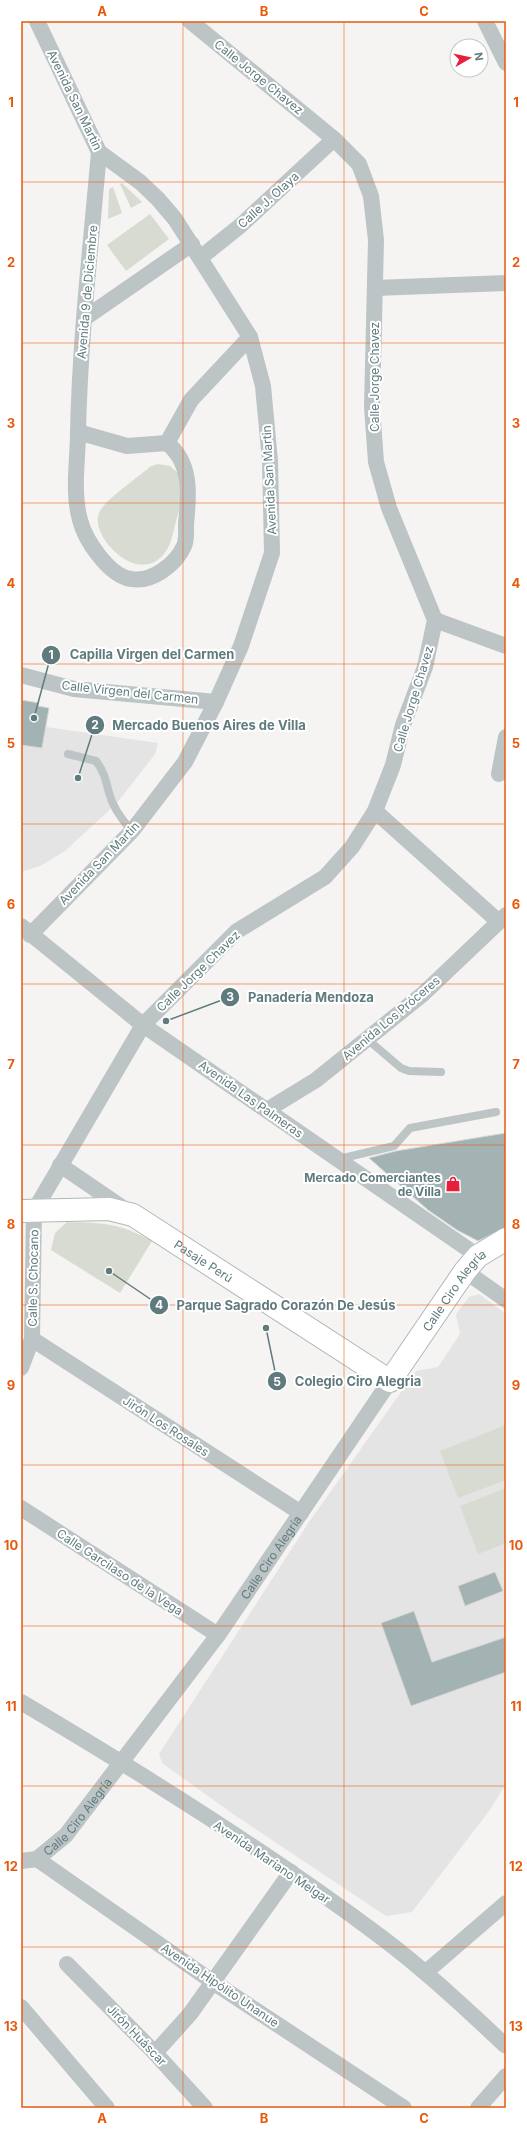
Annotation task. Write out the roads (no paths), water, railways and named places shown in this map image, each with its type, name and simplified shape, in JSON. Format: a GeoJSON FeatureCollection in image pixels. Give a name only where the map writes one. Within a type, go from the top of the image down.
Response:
{"type":"FeatureCollection","features":[{"type":"Feature","properties":{"kind":"street","name":"Avenida San Martin"},"geometry":{"type":"LineString","coordinates":[[26,930],[132,831],[185,762],[216,702],[241,646],[272,553],[270,461],[263,386],[250,337],[175,219],[158,199],[99,152],[37,21]]}},
{"type":"Feature","properties":{"kind":"street","name":"Calle Jorge Chavez"},"geometry":{"type":"LineString","coordinates":[[28,1211],[60,1165],[143,1025],[236,932],[325,877],[352,847],[375,811],[393,765],[403,725],[425,667],[435,620],[389,508],[376,462],[372,408],[376,240],[370,196],[359,164],[334,139],[190,21]]}},
{"type":"Feature","properties":{"kind":"street"},"geometry":{"type":"LineString","coordinates":[[485,21],[506,63]]}},
{"type":"Feature","properties":{"kind":"street","name":"Calle J. Olaya"},"geometry":{"type":"LineString","coordinates":[[200,258],[240,226],[334,139]]}},
{"type":"Feature","properties":{"kind":"street","name":"Avenida 9 de Diciembre"},"geometry":{"type":"LineString","coordinates":[[99,152],[79,371],[76,484],[79,519],[91,546],[117,574],[132,580],[152,576],[170,566],[184,546],[187,475],[177,451],[166,443]]}},
{"type":"Feature","properties":{"kind":"street"},"geometry":{"type":"LineString","coordinates":[[85,318],[192,244]]}},
{"type":"Feature","properties":{"kind":"street"},"geometry":{"type":"LineString","coordinates":[[375,288],[506,283]]}},
{"type":"Feature","properties":{"kind":"street"},"geometry":{"type":"LineString","coordinates":[[78,432],[127,446],[166,443],[191,400],[250,337]]}},
{"type":"Feature","properties":{"kind":"street"},"geometry":{"type":"LineString","coordinates":[[435,620],[506,646]]}},
{"type":"Feature","properties":{"kind":"street","name":"Calle Virgen del Carmen"},"geometry":{"type":"LineString","coordinates":[[21,675],[74,689],[216,702]]}},
{"type":"Feature","properties":{"kind":"street"},"geometry":{"type":"LineString","coordinates":[[499,774],[506,737]]}},
{"type":"Feature","properties":{"kind":"street"},"geometry":{"type":"LineString","coordinates":[[375,811],[503,919]]}},
{"type":"Feature","properties":{"kind":"street","name":"Avenida Los Próceres"},"geometry":{"type":"LineString","coordinates":[[267,1110],[316,1080],[423,994],[503,919]]}},
{"type":"Feature","properties":{"kind":"street","name":"Avenida Las Palmeras"},"geometry":{"type":"LineString","coordinates":[[26,930],[143,1025],[338,1159],[472,1264],[506,1300]]}},
{"type":"Feature","properties":{"kind":"street"},"geometry":{"type":"LineString","coordinates":[[60,1165],[133,1215]]}},
{"type":"Feature","properties":{"kind":"street","name":"Pasaje Perú"},"geometry":{"type":"LineString","coordinates":[[28,1211],[109,1209],[133,1215],[390,1381]]}},
{"type":"Feature","properties":{"kind":"street","name":"Calle S. Chocano"},"geometry":{"type":"LineString","coordinates":[[21,1368],[32,1339],[28,1211]]}},
{"type":"Feature","properties":{"kind":"street","name":"Calle Ciro Alegría"},"geometry":{"type":"LineString","coordinates":[[21,1861],[37,1859],[66,1836],[218,1636],[390,1381],[472,1264],[506,1239]]}},
{"type":"Feature","properties":{"kind":"street","name":"Jirón Los Rosales"},"geometry":{"type":"LineString","coordinates":[[32,1339],[301,1512]]}},
{"type":"Feature","properties":{"kind":"street","name":"Calle Garcilaso de la Vega"},"geometry":{"type":"LineString","coordinates":[[21,1508],[218,1636]]}},
{"type":"Feature","properties":{"kind":"street","name":"Avenida Mariano Melgar"},"geometry":{"type":"LineString","coordinates":[[21,1702],[121,1762],[291,1872],[381,1937],[426,1972],[506,2046]]}},
{"type":"Feature","properties":{"kind":"street","name":"Avenida Hipólito Unanue"},"geometry":{"type":"LineString","coordinates":[[37,1859],[213,1982],[404,2108]]}},
{"type":"Feature","properties":{"kind":"street"},"geometry":{"type":"LineString","coordinates":[[156,2053],[190,2014],[291,1872]]}},
{"type":"Feature","properties":{"kind":"street"},"geometry":{"type":"LineString","coordinates":[[426,1972],[506,1903]]}},
{"type":"Feature","properties":{"kind":"street","name":"Jirón Huáscar"},"geometry":{"type":"LineString","coordinates":[[68,1964],[156,2053],[205,2108]]}},
{"type":"Feature","properties":{"kind":"street"},"geometry":{"type":"LineString","coordinates":[[21,2007],[107,2108]]}},
{"type":"Feature","properties":{"kind":"street"},"geometry":{"type":"LineString","coordinates":[[478,2108],[506,2076]]}},
{"type":"Feature","properties":{"kind":"lane"},"geometry":{"type":"LineString","coordinates":[[68,754],[96,761],[106,779],[109,794],[119,816],[132,831]]}},
{"type":"Feature","properties":{"kind":"lane"},"geometry":{"type":"LineString","coordinates":[[367,1039],[401,1068],[409,1071],[441,1072]]}},
{"type":"Feature","properties":{"kind":"lane"},"geometry":{"type":"LineString","coordinates":[[338,1159],[394,1146],[410,1128],[496,1112]]}},
{"type":"Feature","properties":{"kind":"place","name":"Capilla Virgen del Carmen"},"geometry":{"type":"Point","coordinates":[34,718]}},
{"type":"Feature","properties":{"kind":"place","name":"Mercado Buenos Aires de Villa"},"geometry":{"type":"Point","coordinates":[78,778]}},
{"type":"Feature","properties":{"kind":"place","name":"Panadería Mendoza"},"geometry":{"type":"Point","coordinates":[166,1021]}},
{"type":"Feature","properties":{"kind":"place","name":"Mercado Comerciantes de Villa"},"geometry":{"type":"Point","coordinates":[453,1184]}},
{"type":"Feature","properties":{"kind":"place","name":"Parque Sagrado Corazón De Jesús"},"geometry":{"type":"Point","coordinates":[109,1271]}},
{"type":"Feature","properties":{"kind":"place","name":"Colegio Ciro Alegria"},"geometry":{"type":"Point","coordinates":[266,1328]}}]}
